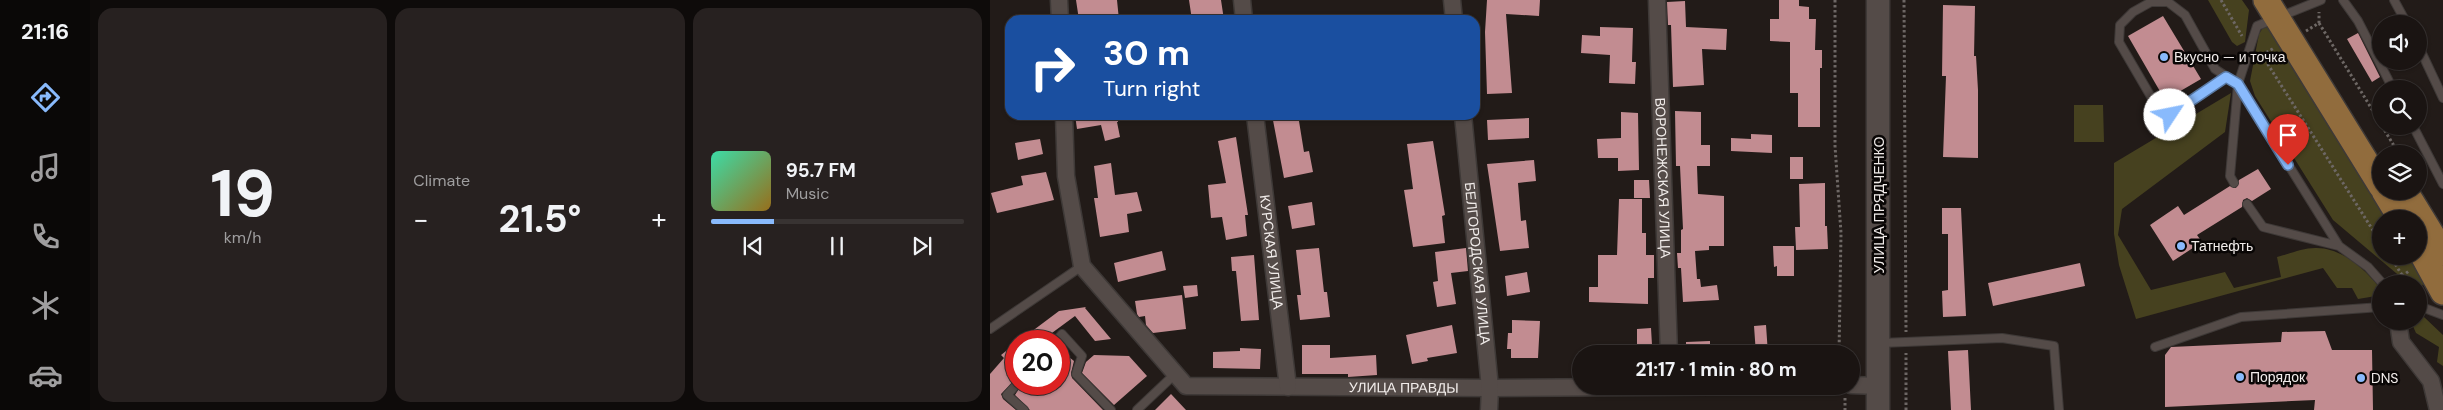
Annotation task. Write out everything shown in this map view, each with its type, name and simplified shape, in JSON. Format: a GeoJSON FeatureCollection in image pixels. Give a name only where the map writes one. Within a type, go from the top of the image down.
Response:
{"type":"FeatureCollection","features":[{"type":"Feature","properties":{"kind":"main road","name":"УЛИЦА ПРЯДЧЕНКО"},"geometry":{"type":"LineString","coordinates":[[1878,0],[1878,410]]}},
{"type":"Feature","properties":{"kind":"main road"},"geometry":{"type":"LineString","coordinates":[[2281,7],[2376,145]]}},
{"type":"Feature","properties":{"kind":"main road"},"geometry":{"type":"LineString","coordinates":[[2281,7],[2372,170]]}},
{"type":"Feature","properties":{"kind":"main road"},"geometry":{"type":"LineString","coordinates":[[2411,200],[2443,253]]}},
{"type":"Feature","properties":{"kind":"main road"},"geometry":{"type":"LineString","coordinates":[[2422,265],[2443,292]]}},
{"type":"Feature","properties":{"kind":"street"},"geometry":{"type":"LineString","coordinates":[[1059,0],[1060,15]]}},
{"type":"Feature","properties":{"kind":"street"},"geometry":{"type":"LineString","coordinates":[[1242,0],[1244,15]]}},
{"type":"Feature","properties":{"kind":"street"},"geometry":{"type":"LineString","coordinates":[[1452,0],[1454,15]]}},
{"type":"Feature","properties":{"kind":"street","name":"ВОРОНЕЖСКАЯ УЛИЦА"},"geometry":{"type":"LineString","coordinates":[[1657,0],[1669,345]]}},
{"type":"Feature","properties":{"kind":"street"},"geometry":{"type":"LineString","coordinates":[[1064,120],[1066,176],[1082,266]]}},
{"type":"Feature","properties":{"kind":"street","name":"КУРСКАЯ УЛИЦА"},"geometry":{"type":"LineString","coordinates":[[1256,120],[1288,387]]}},
{"type":"Feature","properties":{"kind":"street","name":"БЕЛГОРОДСКАЯ УЛИЦА"},"geometry":{"type":"LineString","coordinates":[[1463,120],[1490,388],[1489,410]]}},
{"type":"Feature","properties":{"kind":"street","name":"УЛИЦА ПРАВДЫ"},"geometry":{"type":"LineString","coordinates":[[1082,266],[1186,386],[1572,388]]}},
{"type":"Feature","properties":{"kind":"street"},"geometry":{"type":"LineString","coordinates":[[2399,330],[2401,342],[2430,381],[2438,410]]}},
{"type":"Feature","properties":{"kind":"street"},"geometry":{"type":"LineString","coordinates":[[1860,385],[1879,386]]}},
{"type":"Feature","properties":{"kind":"lane"},"geometry":{"type":"LineString","coordinates":[[2234,183],[2230,176],[2238,84],[2257,26],[2281,7],[2321,0]]}},
{"type":"Feature","properties":{"kind":"lane"},"geometry":{"type":"LineString","coordinates":[[2344,0],[2358,21],[2388,80]]}},
{"type":"Feature","properties":{"kind":"lane"},"geometry":{"type":"LineString","coordinates":[[2394,0],[2402,15]]}},
{"type":"Feature","properties":{"kind":"lane"},"geometry":{"type":"LineString","coordinates":[[2226,77],[2170,115],[2157,107],[2119,42],[2120,25],[2133,12],[2151,2],[2168,2],[2185,15],[2215,69],[2238,84],[2339,246]]}},
{"type":"Feature","properties":{"kind":"lane"},"geometry":{"type":"LineString","coordinates":[[2427,64],[2443,98]]}},
{"type":"Feature","properties":{"kind":"lane"},"geometry":{"type":"LineString","coordinates":[[2418,135],[2443,184]]}},
{"type":"Feature","properties":{"kind":"lane"},"geometry":{"type":"LineString","coordinates":[[2247,204],[2263,227],[2339,246],[2368,267],[2376,275]]}},
{"type":"Feature","properties":{"kind":"lane"},"geometry":{"type":"LineString","coordinates":[[990,329],[1082,266]]}},
{"type":"Feature","properties":{"kind":"lane"},"geometry":{"type":"LineString","coordinates":[[2155,348],[2241,317],[2372,308]]}},
{"type":"Feature","properties":{"kind":"lane"},"geometry":{"type":"LineString","coordinates":[[2427,309],[2443,315]]}},
{"type":"Feature","properties":{"kind":"lane"},"geometry":{"type":"LineString","coordinates":[[1879,343],[2002,338],[2054,346],[2059,410]]}},
{"type":"Feature","properties":{"kind":"lane"},"geometry":{"type":"LineString","coordinates":[[1070,343],[1082,356],[1076,374],[1111,410]]}},
{"type":"Feature","properties":{"kind":"lane"},"geometry":{"type":"LineString","coordinates":[[1138,410],[1175,374]]}},
{"type":"Feature","properties":{"kind":"lane"},"geometry":{"type":"LineString","coordinates":[[1007,395],[1024,410]]}},
{"type":"Feature","properties":{"kind":"path"},"geometry":{"type":"LineString","coordinates":[[1835,0],[1836,146],[1841,233],[1839,345]]}},
{"type":"Feature","properties":{"kind":"path"},"geometry":{"type":"LineString","coordinates":[[1904,0],[1906,410]]}},
{"type":"Feature","properties":{"kind":"path"},"geometry":{"type":"LineString","coordinates":[[2221,0],[2250,50],[2262,55],[2372,229]]}},
{"type":"Feature","properties":{"kind":"path"},"geometry":{"type":"LineString","coordinates":[[2319,23],[2372,109]]}},
{"type":"Feature","properties":{"kind":"path"},"geometry":{"type":"LineString","coordinates":[[2396,265],[2402,275],[2411,265]]}},
{"type":"Feature","properties":{"kind":"shaded area"},"geometry":{"type":"Polygon","coordinates":[[[2208,0],[2242,0],[2249,10],[2245,42],[2237,46],[2232,42],[2208,0]]]}},
{"type":"Feature","properties":{"kind":"shaded area"},"geometry":{"type":"Polygon","coordinates":[[[2264,26],[2270,26],[2275,33],[2315,104],[2372,191],[2372,200],[2378,200],[2384,210],[2372,210],[2372,253],[2333,220],[2255,96],[2250,81],[2259,34],[2264,26]]]}},
{"type":"Feature","properties":{"kind":"shaded area"},"geometry":{"type":"Polygon","coordinates":[[[2231,93],[2225,132],[2122,209],[2118,235],[2151,290],[2225,272],[2234,288],[2281,277],[2277,257],[2315,248],[2333,251],[2359,266],[2372,279],[2372,297],[2358,299],[2352,288],[2337,288],[2323,268],[2136,319],[2119,265],[2114,234],[2114,163],[2231,93]]]}},
{"type":"Feature","properties":{"kind":"shaded area"},"geometry":{"type":"Polygon","coordinates":[[[2074,105],[2103,105],[2104,142],[2074,142],[2074,105]]]}},
{"type":"Feature","properties":{"kind":"shaded area"},"geometry":{"type":"Polygon","coordinates":[[[2386,265],[2417,265],[2422,275],[2398,275],[2386,265]]]}},
{"type":"Feature","properties":{"kind":"shaded area"},"geometry":{"type":"Polygon","coordinates":[[[2427,320],[2443,335],[2443,366],[2437,362],[2439,347],[2416,333],[2415,330],[2427,330],[2427,320]]]}},
{"type":"Feature","properties":{"kind":"building"},"geometry":{"type":"Polygon","coordinates":[[[1076,0],[1117,0],[1118,15],[1078,15],[1076,0]]]}},
{"type":"Feature","properties":{"kind":"building"},"geometry":{"type":"Polygon","coordinates":[[[1189,0],[1221,0],[1223,15],[1191,15],[1189,0]]]}},
{"type":"Feature","properties":{"kind":"building"},"geometry":{"type":"Polygon","coordinates":[[[1487,0],[1540,0],[1539,16],[1506,14],[1512,93],[1487,94],[1485,32],[1487,0]]]}},
{"type":"Feature","properties":{"kind":"building"},"geometry":{"type":"Polygon","coordinates":[[[1779,0],[1799,0],[1799,6],[1809,7],[1809,19],[1816,19],[1815,50],[1822,50],[1822,68],[1820,68],[1820,127],[1798,127],[1798,93],[1790,93],[1790,42],[1770,41],[1770,19],[1779,19],[1779,0]]]}},
{"type":"Feature","properties":{"kind":"building"},"geometry":{"type":"Polygon","coordinates":[[[1685,1],[1686,27],[1727,29],[1726,50],[1702,49],[1704,85],[1673,87],[1671,25],[1668,25],[1667,2],[1685,1]]]}},
{"type":"Feature","properties":{"kind":"building"},"geometry":{"type":"Polygon","coordinates":[[[1943,5],[1975,6],[1974,56],[1976,56],[1978,90],[1978,158],[1943,157],[1946,76],[1942,76],[1943,5]]]}},
{"type":"Feature","properties":{"kind":"building","name":"Вкусно — и точка"},"geometry":{"type":"Polygon","coordinates":[[[2163,16],[2201,79],[2165,100],[2128,36],[2163,16]]]}},
{"type":"Feature","properties":{"kind":"building"},"geometry":{"type":"Polygon","coordinates":[[[1600,27],[1633,28],[1632,62],[1636,62],[1635,84],[1609,83],[1610,55],[1581,53],[1582,35],[1600,36],[1600,27]]]}},
{"type":"Feature","properties":{"kind":"building"},"geometry":{"type":"Polygon","coordinates":[[[2358,33],[2372,61],[2372,70],[2376,70],[2380,77],[2372,80],[2372,82],[2347,39],[2358,33]]]}},
{"type":"Feature","properties":{"kind":"building"},"geometry":{"type":"Polygon","coordinates":[[[1675,111],[1701,112],[1701,145],[1710,145],[1710,166],[1697,166],[1698,194],[1724,196],[1724,246],[1709,246],[1709,250],[1695,251],[1697,279],[1700,279],[1701,287],[1717,285],[1719,300],[1683,302],[1681,268],[1678,268],[1677,253],[1681,253],[1681,230],[1683,229],[1680,166],[1676,166],[1675,111]]]}},
{"type":"Feature","properties":{"kind":"building"},"geometry":{"type":"Polygon","coordinates":[[[1621,112],[1638,113],[1639,170],[1618,171],[1618,158],[1598,158],[1597,139],[1621,138],[1621,112]]]}},
{"type":"Feature","properties":{"kind":"building"},"geometry":{"type":"Polygon","coordinates":[[[1529,118],[1529,138],[1488,140],[1487,120],[1529,118]]]}},
{"type":"Feature","properties":{"kind":"building"},"geometry":{"type":"Polygon","coordinates":[[[1076,120],[1118,120],[1120,137],[1105,141],[1101,125],[1077,129],[1076,120]]]}},
{"type":"Feature","properties":{"kind":"building"},"geometry":{"type":"Polygon","coordinates":[[[1273,120],[1299,120],[1304,152],[1309,151],[1313,172],[1284,178],[1273,120]]]}},
{"type":"Feature","properties":{"kind":"building"},"geometry":{"type":"Polygon","coordinates":[[[1751,134],[1772,135],[1772,153],[1731,151],[1731,138],[1751,139],[1751,134]]]}},
{"type":"Feature","properties":{"kind":"building"},"geometry":{"type":"Polygon","coordinates":[[[1236,137],[1248,215],[1245,215],[1247,236],[1226,240],[1222,217],[1211,218],[1208,185],[1226,183],[1218,141],[1236,137]]]}},
{"type":"Feature","properties":{"kind":"building"},"geometry":{"type":"Polygon","coordinates":[[[1040,139],[1043,154],[1018,160],[1015,143],[1040,139]]]}},
{"type":"Feature","properties":{"kind":"building"},"geometry":{"type":"Polygon","coordinates":[[[1433,141],[1445,215],[1442,216],[1445,243],[1413,247],[1404,190],[1413,189],[1407,144],[1433,141]]]}},
{"type":"Feature","properties":{"kind":"building"},"geometry":{"type":"Polygon","coordinates":[[[1790,157],[1803,157],[1803,179],[1790,179],[1790,157]]]}},
{"type":"Feature","properties":{"kind":"building"},"geometry":{"type":"Polygon","coordinates":[[[1534,160],[1536,181],[1518,183],[1521,221],[1526,220],[1529,248],[1500,251],[1487,164],[1534,160]]]}},
{"type":"Feature","properties":{"kind":"building"},"geometry":{"type":"Polygon","coordinates":[[[1111,163],[1115,195],[1137,192],[1142,211],[1127,214],[1129,232],[1100,237],[1094,198],[1098,198],[1094,166],[1111,163]]]}},
{"type":"Feature","properties":{"kind":"building"},"geometry":{"type":"Polygon","coordinates":[[[2258,169],[2271,189],[2252,201],[2247,198],[2243,200],[2242,207],[2197,235],[2202,242],[2173,261],[2150,225],[2178,206],[2184,215],[2230,186],[2236,188],[2239,180],[2258,169]]]}},
{"type":"Feature","properties":{"kind":"building"},"geometry":{"type":"Polygon","coordinates":[[[1046,172],[1054,200],[997,213],[991,193],[1023,185],[1021,176],[1046,172]]]}},
{"type":"Feature","properties":{"kind":"building"},"geometry":{"type":"Polygon","coordinates":[[[1634,180],[1649,180],[1650,198],[1634,198],[1634,180]]]}},
{"type":"Feature","properties":{"kind":"building"},"geometry":{"type":"Polygon","coordinates":[[[1825,183],[1825,226],[1827,226],[1828,249],[1796,250],[1795,227],[1800,227],[1799,184],[1825,183]]]}},
{"type":"Feature","properties":{"kind":"building"},"geometry":{"type":"Polygon","coordinates":[[[1619,199],[1642,199],[1642,233],[1646,233],[1646,255],[1654,255],[1654,278],[1648,278],[1648,304],[1589,302],[1589,287],[1598,287],[1598,255],[1617,255],[1619,199]]]}},
{"type":"Feature","properties":{"kind":"building"},"geometry":{"type":"Polygon","coordinates":[[[1312,202],[1315,225],[1292,229],[1288,206],[1312,202]]]}},
{"type":"Feature","properties":{"kind":"building"},"geometry":{"type":"Polygon","coordinates":[[[1942,208],[1961,208],[1966,316],[1943,317],[1942,291],[1948,290],[1948,234],[1942,234],[1942,208]]]}},
{"type":"Feature","properties":{"kind":"building"},"geometry":{"type":"Polygon","coordinates":[[[1773,246],[1794,246],[1794,276],[1777,276],[1777,266],[1774,267],[1773,246]]]}},
{"type":"Feature","properties":{"kind":"building"},"geometry":{"type":"Polygon","coordinates":[[[1319,248],[1324,292],[1327,292],[1330,317],[1300,320],[1297,295],[1301,295],[1296,250],[1319,248]]]}},
{"type":"Feature","properties":{"kind":"building"},"geometry":{"type":"Polygon","coordinates":[[[1466,248],[1468,271],[1451,273],[1456,304],[1437,307],[1433,282],[1438,281],[1435,252],[1466,248]]]}},
{"type":"Feature","properties":{"kind":"building"},"geometry":{"type":"Polygon","coordinates":[[[1162,251],[1166,270],[1118,282],[1114,263],[1162,251]]]}},
{"type":"Feature","properties":{"kind":"building"},"geometry":{"type":"Polygon","coordinates":[[[1254,255],[1259,320],[1241,321],[1236,271],[1232,271],[1231,257],[1254,255]]]}},
{"type":"Feature","properties":{"kind":"building"},"geometry":{"type":"Polygon","coordinates":[[[2080,263],[2085,286],[1993,306],[1988,283],[2080,263]]]}},
{"type":"Feature","properties":{"kind":"building"},"geometry":{"type":"Polygon","coordinates":[[[1527,272],[1530,292],[1507,296],[1505,276],[1527,272]]]}},
{"type":"Feature","properties":{"kind":"building"},"geometry":{"type":"Polygon","coordinates":[[[1197,285],[1198,296],[1185,298],[1183,286],[1197,285]]]}},
{"type":"Feature","properties":{"kind":"building"},"geometry":{"type":"Polygon","coordinates":[[[1182,295],[1186,329],[1153,333],[1146,325],[1145,316],[1139,317],[1137,314],[1135,301],[1182,295]]]}},
{"type":"Feature","properties":{"kind":"building"},"geometry":{"type":"Polygon","coordinates":[[[1086,307],[1111,339],[1095,341],[1075,316],[1056,330],[1034,330],[1059,311],[1086,307]]]}},
{"type":"Feature","properties":{"kind":"building"},"geometry":{"type":"Polygon","coordinates":[[[1512,320],[1540,321],[1538,358],[1511,358],[1511,349],[1507,349],[1508,333],[1512,333],[1512,320]]]}},
{"type":"Feature","properties":{"kind":"building"},"geometry":{"type":"Polygon","coordinates":[[[1452,325],[1457,353],[1427,358],[1428,361],[1412,364],[1406,335],[1452,325]]]}},
{"type":"Feature","properties":{"kind":"building"},"geometry":{"type":"Polygon","coordinates":[[[1766,325],[1767,345],[1755,345],[1754,326],[1766,325]]]}},
{"type":"Feature","properties":{"kind":"building"},"geometry":{"type":"Polygon","coordinates":[[[1651,328],[1652,345],[1637,345],[1637,329],[1651,328]]]}},
{"type":"Feature","properties":{"kind":"building","name":"Порядок"},"geometry":{"type":"Polygon","coordinates":[[[2325,331],[2332,350],[2372,350],[2373,410],[2314,410],[2315,400],[2165,407],[2165,355],[2171,347],[2281,342],[2282,332],[2325,331]]]}},
{"type":"Feature","properties":{"kind":"building"},"geometry":{"type":"Polygon","coordinates":[[[1710,341],[1710,345],[1686,345],[1686,342],[1710,341]]]}},
{"type":"Feature","properties":{"kind":"building"},"geometry":{"type":"Polygon","coordinates":[[[1302,345],[1330,345],[1330,358],[1376,355],[1377,375],[1348,377],[1348,374],[1302,374],[1302,345]]]}},
{"type":"Feature","properties":{"kind":"building"},"geometry":{"type":"Polygon","coordinates":[[[1240,348],[1261,349],[1260,369],[1213,368],[1213,352],[1240,351],[1240,348]]]}},
{"type":"Feature","properties":{"kind":"building"},"geometry":{"type":"Polygon","coordinates":[[[1968,350],[1971,410],[1951,410],[1948,351],[1968,350]]]}},
{"type":"Feature","properties":{"kind":"building"},"geometry":{"type":"Polygon","coordinates":[[[1005,352],[1005,390],[1001,394],[1003,399],[1016,410],[990,410],[990,374],[1004,358],[1001,355],[1005,352]]]}},
{"type":"Feature","properties":{"kind":"building"},"geometry":{"type":"Polygon","coordinates":[[[1094,355],[1129,356],[1147,376],[1114,405],[1082,373],[1086,362],[1094,355]]]}},
{"type":"Feature","properties":{"kind":"building"},"geometry":{"type":"Polygon","coordinates":[[[1070,358],[1074,361],[1071,373],[1072,378],[1103,410],[1030,410],[1015,395],[1070,395],[1070,358]]]}},
{"type":"Feature","properties":{"kind":"building"},"geometry":{"type":"Polygon","coordinates":[[[1171,394],[1186,410],[1155,410],[1171,394]]]}},
{"type":"Feature","properties":{"kind":"place","name":"Вкусно — и точка"},"geometry":{"type":"Point","coordinates":[2164,57]}},
{"type":"Feature","properties":{"kind":"place","name":"Татнефть"},"geometry":{"type":"Point","coordinates":[2181,246]}},
{"type":"Feature","properties":{"kind":"place","name":"Порядок"},"geometry":{"type":"Point","coordinates":[2240,377]}},
{"type":"Feature","properties":{"kind":"place","name":"DNS"},"geometry":{"type":"Point","coordinates":[2361,378]}},
{"type":"Feature","properties":{"kind":"route"},"geometry":{"type":"LineString","coordinates":[[2170,115],[2226,77],[2238,84],[2288,165]]}}]}
